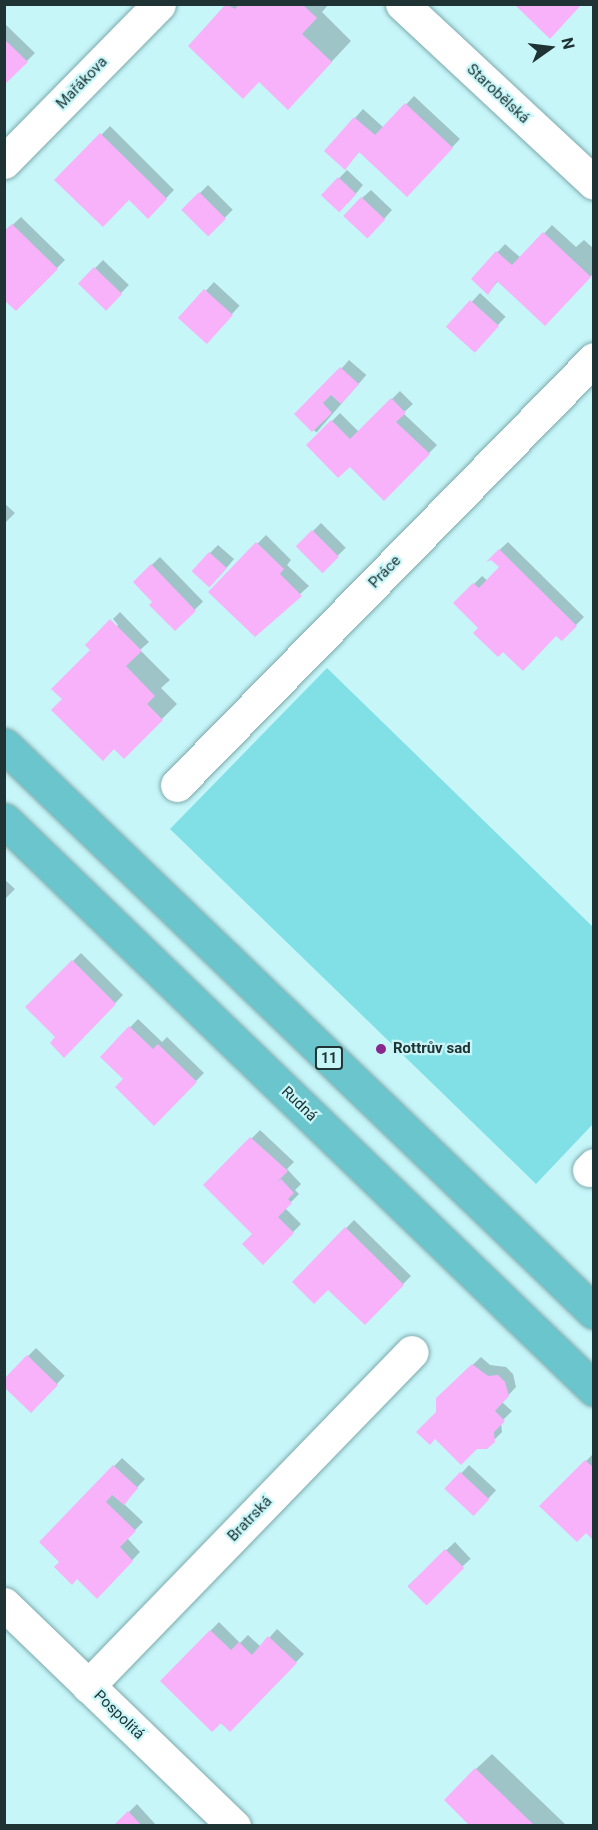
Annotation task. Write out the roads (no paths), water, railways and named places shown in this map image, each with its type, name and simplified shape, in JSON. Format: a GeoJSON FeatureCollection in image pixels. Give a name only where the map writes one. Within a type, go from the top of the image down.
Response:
{"type":"FeatureCollection","features":[{"type":"Feature","properties":{"kind":"highway","name":"11"},"geometry":{"type":"LineString","coordinates":[[4,745],[594,1312]]}},
{"type":"Feature","properties":{"kind":"highway","name":"Rudná"},"geometry":{"type":"LineString","coordinates":[[4,820],[594,1389]]}},
{"type":"Feature","properties":{"kind":"street","name":"Mařákova"},"geometry":{"type":"LineString","coordinates":[[4,162],[159,4]]}},
{"type":"Feature","properties":{"kind":"street","name":"Starobělská"},"geometry":{"type":"LineString","coordinates":[[402,4],[594,183]]}},
{"type":"Feature","properties":{"kind":"street","name":"Práce"},"geometry":{"type":"LineString","coordinates":[[177,785],[594,359]]}},
{"type":"Feature","properties":{"kind":"street","name":"Bratrská"},"geometry":{"type":"LineString","coordinates":[[88,1686],[412,1352]]}},
{"type":"Feature","properties":{"kind":"street","name":"Pospolitá"},"geometry":{"type":"LineString","coordinates":[[4,1604],[234,1826]]}},
{"type":"Feature","properties":{"kind":"place","name":"Rottrův sad"},"geometry":{"type":"Point","coordinates":[381,1049]}}]}
